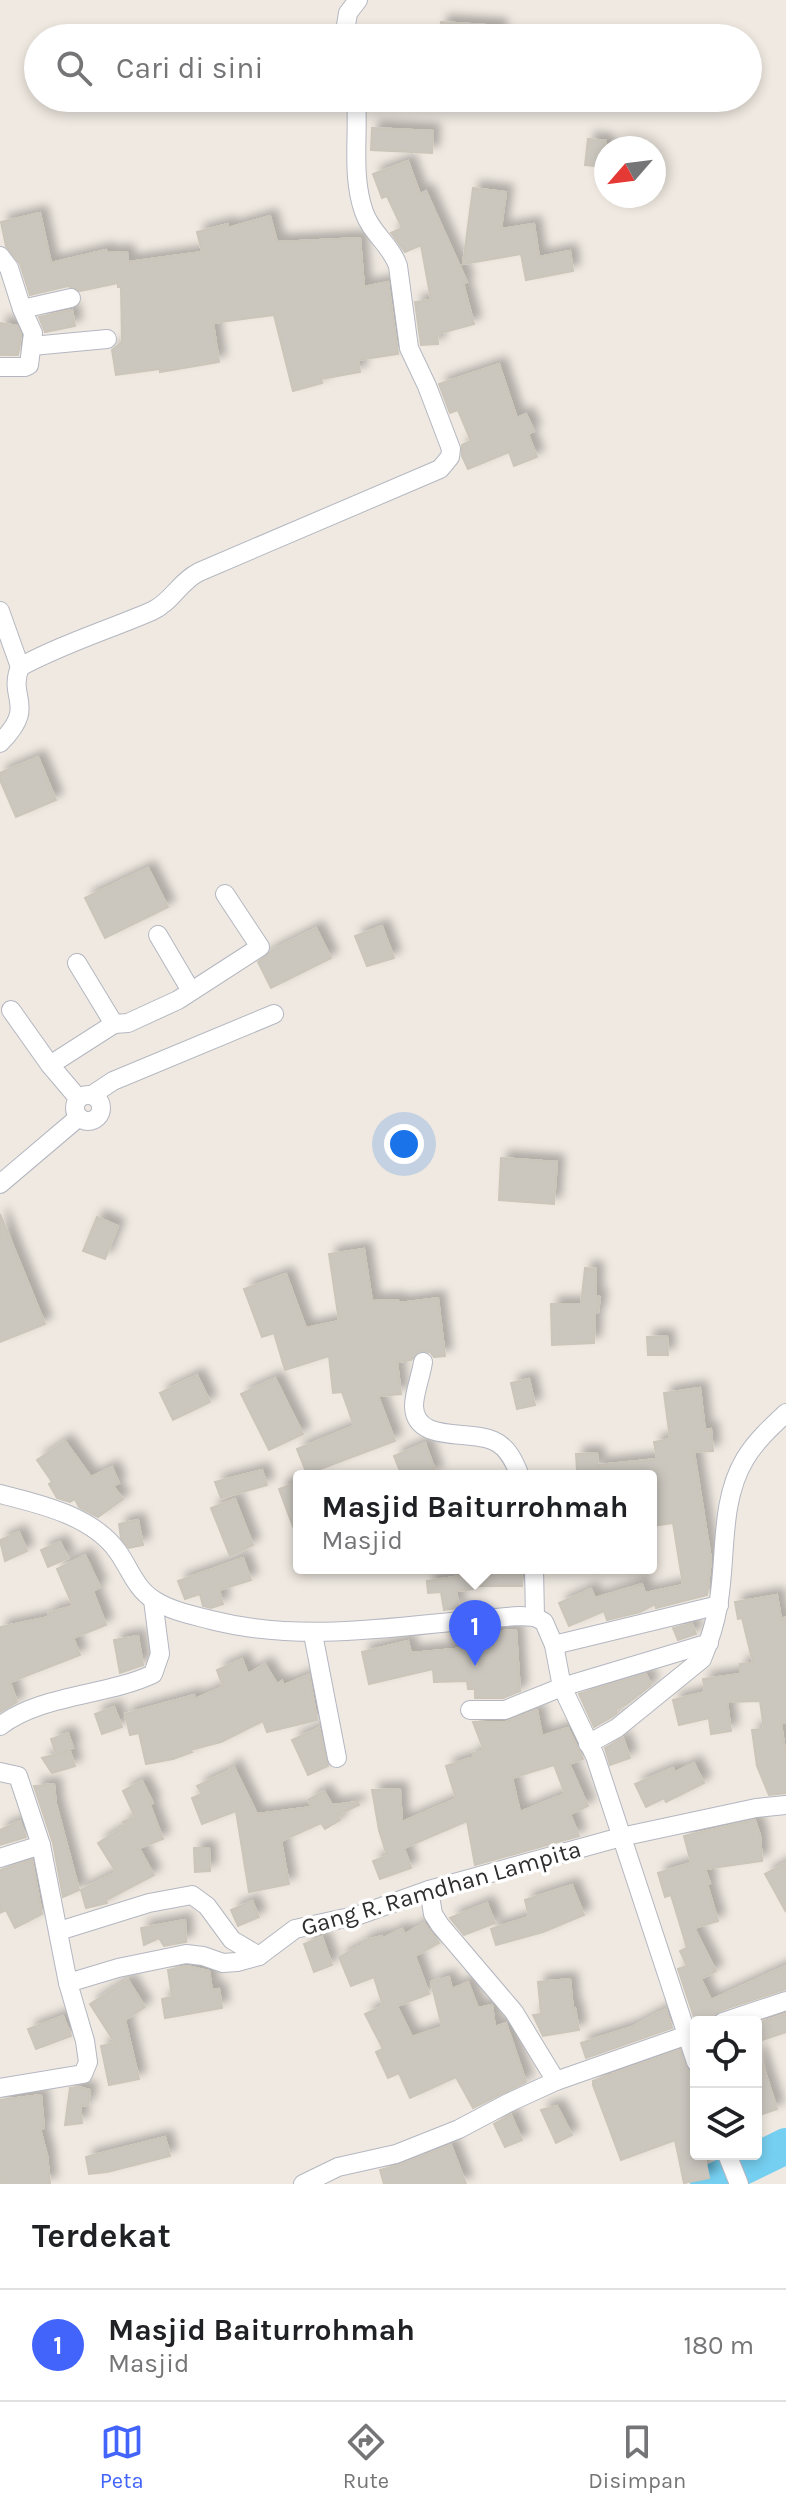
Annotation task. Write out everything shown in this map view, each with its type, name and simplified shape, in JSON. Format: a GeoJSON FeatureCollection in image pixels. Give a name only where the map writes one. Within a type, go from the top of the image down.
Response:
{"type":"FeatureCollection","features":[{"type":"Feature","properties":{"kind":"street"},"geometry":{"type":"LineString","coordinates":[[346,24],[348,13],[358,0]]}},
{"type":"Feature","properties":{"kind":"street"},"geometry":{"type":"LineString","coordinates":[[20,667],[160,606],[189,577],[440,469],[450,457],[451,449],[409,348],[394,254],[370,225],[360,197],[356,174],[356,112]]}},
{"type":"Feature","properties":{"kind":"street"},"geometry":{"type":"LineString","coordinates":[[0,256],[9,268],[33,333],[29,365],[0,367]]}},
{"type":"Feature","properties":{"kind":"street"},"geometry":{"type":"LineString","coordinates":[[22,309],[71,298]]}},
{"type":"Feature","properties":{"kind":"street"},"geometry":{"type":"LineString","coordinates":[[32,346],[107,339]]}},
{"type":"Feature","properties":{"kind":"street"},"geometry":{"type":"LineString","coordinates":[[0,611],[20,667],[17,682],[21,704],[20,718],[0,743]]}},
{"type":"Feature","properties":{"kind":"street"},"geometry":{"type":"LineString","coordinates":[[50,1065],[114,1024],[128,1023],[178,1000],[260,947],[225,894]]}},
{"type":"Feature","properties":{"kind":"street"},"geometry":{"type":"LineString","coordinates":[[158,935],[191,991]]}},
{"type":"Feature","properties":{"kind":"street"},"geometry":{"type":"LineString","coordinates":[[77,963],[114,1024]]}},
{"type":"Feature","properties":{"kind":"street"},"geometry":{"type":"LineString","coordinates":[[11,1010],[50,1065],[83,1104]]}},
{"type":"Feature","properties":{"kind":"street"},"geometry":{"type":"LineString","coordinates":[[0,1184],[83,1104],[113,1081],[274,1014]]}},
{"type":"Feature","properties":{"kind":"street"},"geometry":{"type":"LineString","coordinates":[[423,1362],[414,1407],[418,1420],[426,1429],[437,1433],[475,1434],[496,1441],[514,1461],[518,1470]]}},
{"type":"Feature","properties":{"kind":"street"},"geometry":{"type":"LineString","coordinates":[[588,1744],[617,1728],[702,1659],[719,1605],[729,1506],[737,1475],[755,1445],[786,1413]]}},
{"type":"Feature","properties":{"kind":"street"},"geometry":{"type":"LineString","coordinates":[[0,1494],[54,1509],[102,1535],[119,1552],[134,1580],[153,1600],[167,1607],[237,1626],[313,1634],[486,1618],[535,1617],[544,1622],[554,1645],[562,1687],[595,1756],[690,2031]]}},
{"type":"Feature","properties":{"kind":"street"},"geometry":{"type":"LineString","coordinates":[[534,1574],[535,1617]]}},
{"type":"Feature","properties":{"kind":"street"},"geometry":{"type":"LineString","coordinates":[[0,1726],[54,1701],[153,1674],[160,1654],[153,1600]]}},
{"type":"Feature","properties":{"kind":"street"},"geometry":{"type":"LineString","coordinates":[[554,1645],[719,1605]]}},
{"type":"Feature","properties":{"kind":"street"},"geometry":{"type":"LineString","coordinates":[[313,1634],[337,1758]]}},
{"type":"Feature","properties":{"kind":"street"},"geometry":{"type":"LineString","coordinates":[[470,1710],[505,1710],[562,1687],[709,1643]]}},
{"type":"Feature","properties":{"kind":"street"},"geometry":{"type":"LineString","coordinates":[[0,1772],[18,1776],[41,1845],[68,1983],[88,2062],[83,2074],[0,2088]]}},
{"type":"Feature","properties":{"kind":"street","name":"Gang R. Ramdhan Lampita"},"geometry":{"type":"LineString","coordinates":[[68,1983],[118,1968],[186,1954],[223,1963],[259,1956],[295,1929],[359,1915],[429,1890],[621,1837],[756,1808],[786,1805]]}},
{"type":"Feature","properties":{"kind":"street"},"geometry":{"type":"LineString","coordinates":[[0,1858],[41,1845]]}},
{"type":"Feature","properties":{"kind":"street"},"geometry":{"type":"LineString","coordinates":[[429,1890],[433,1914],[440,1925],[514,2012],[556,2081]]}},
{"type":"Feature","properties":{"kind":"street"},"geometry":{"type":"LineString","coordinates":[[59,1931],[149,1903],[192,1895],[207,1906],[232,1940],[259,1956]]}},
{"type":"Feature","properties":{"kind":"street"},"geometry":{"type":"LineString","coordinates":[[741,2016],[786,2001]]}},
{"type":"Feature","properties":{"kind":"street"},"geometry":{"type":"LineString","coordinates":[[303,2184],[338,2167],[396,2154],[459,2129],[556,2081],[690,2034]]}},
{"type":"Feature","properties":{"kind":"street"},"geometry":{"type":"LineString","coordinates":[[729,2160],[739,2184]]}},
{"type":"Feature","properties":{"kind":"building"},"geometry":{"type":"Polygon","coordinates":[[[372,128],[433,131],[432,153],[371,150],[372,128]]]}},
{"type":"Feature","properties":{"kind":"building"},"geometry":{"type":"Polygon","coordinates":[[[588,139],[594,140],[594,166],[585,165],[588,139]]]}},
{"type":"Feature","properties":{"kind":"building"},"geometry":{"type":"Polygon","coordinates":[[[408,161],[420,194],[426,191],[467,282],[463,283],[474,324],[437,334],[438,344],[421,345],[415,302],[431,300],[421,245],[405,252],[391,233],[402,228],[387,196],[382,198],[373,174],[408,161]]]}},
{"type":"Feature","properties":{"kind":"building"},"geometry":{"type":"Polygon","coordinates":[[[473,188],[506,192],[501,229],[534,224],[539,257],[570,251],[573,271],[526,280],[521,254],[463,264],[473,188]]]}},
{"type":"Feature","properties":{"kind":"building"},"geometry":{"type":"Polygon","coordinates":[[[40,213],[51,263],[106,250],[107,253],[127,252],[128,262],[202,252],[197,232],[228,224],[228,228],[270,216],[277,242],[360,238],[364,287],[388,282],[398,354],[358,360],[360,372],[321,379],[322,383],[293,391],[274,315],[213,323],[219,362],[160,372],[160,369],[116,375],[112,350],[122,342],[121,287],[118,283],[80,291],[68,286],[30,295],[20,264],[6,246],[1,222],[40,213]]]}},
{"type":"Feature","properties":{"kind":"building"},"geometry":{"type":"Polygon","coordinates":[[[72,310],[75,326],[45,332],[39,317],[72,310]]]}},
{"type":"Feature","properties":{"kind":"building"},"geometry":{"type":"Polygon","coordinates":[[[0,323],[17,326],[21,335],[18,355],[0,355],[0,323]]]}},
{"type":"Feature","properties":{"kind":"building"},"geometry":{"type":"Polygon","coordinates":[[[499,364],[517,418],[526,414],[534,431],[528,434],[537,457],[514,466],[509,452],[468,469],[462,456],[462,445],[471,441],[458,410],[450,413],[439,384],[499,364]]]}},
{"type":"Feature","properties":{"kind":"building"},"geometry":{"type":"Polygon","coordinates":[[[38,757],[56,800],[16,817],[0,773],[38,757]]]}},
{"type":"Feature","properties":{"kind":"building"},"geometry":{"type":"Polygon","coordinates":[[[148,868],[168,907],[105,938],[85,898],[148,868]]]}},
{"type":"Feature","properties":{"kind":"building"},"geometry":{"type":"Polygon","coordinates":[[[382,926],[394,958],[367,966],[355,936],[382,926]]]}},
{"type":"Feature","properties":{"kind":"building"},"geometry":{"type":"Polygon","coordinates":[[[316,928],[331,958],[271,988],[258,962],[271,951],[316,928]]]}},
{"type":"Feature","properties":{"kind":"building"},"geometry":{"type":"Polygon","coordinates":[[[501,1158],[557,1162],[554,1204],[499,1200],[501,1158]]]}},
{"type":"Feature","properties":{"kind":"building"},"geometry":{"type":"Polygon","coordinates":[[[0,1214],[45,1324],[0,1342],[0,1214]]]}},
{"type":"Feature","properties":{"kind":"building"},"geometry":{"type":"Polygon","coordinates":[[[97,1217],[118,1226],[105,1259],[83,1251],[97,1217]]]}},
{"type":"Feature","properties":{"kind":"building"},"geometry":{"type":"Polygon","coordinates":[[[364,1249],[372,1301],[398,1300],[399,1303],[438,1298],[445,1356],[434,1357],[430,1352],[420,1351],[411,1360],[397,1362],[401,1394],[378,1396],[395,1441],[318,1470],[305,1470],[297,1449],[354,1426],[342,1392],[333,1393],[329,1356],[285,1370],[274,1333],[262,1337],[244,1289],[286,1274],[306,1328],[339,1321],[329,1254],[364,1249]]]}},
{"type":"Feature","properties":{"kind":"building"},"geometry":{"type":"Polygon","coordinates":[[[585,1268],[596,1269],[596,1296],[600,1297],[598,1313],[595,1313],[594,1343],[552,1345],[551,1304],[581,1304],[585,1268]]]}},
{"type":"Feature","properties":{"kind":"building"},"geometry":{"type":"Polygon","coordinates":[[[667,1336],[668,1355],[648,1355],[647,1337],[667,1336]]]}},
{"type":"Feature","properties":{"kind":"building"},"geometry":{"type":"Polygon","coordinates":[[[197,1375],[210,1402],[173,1420],[160,1393],[197,1375]]]}},
{"type":"Feature","properties":{"kind":"building"},"geometry":{"type":"Polygon","coordinates":[[[275,1378],[303,1434],[269,1450],[241,1394],[275,1378]]]}},
{"type":"Feature","properties":{"kind":"building"},"geometry":{"type":"Polygon","coordinates":[[[529,1379],[535,1405],[517,1409],[511,1383],[529,1379]]]}},
{"type":"Feature","properties":{"kind":"building"},"geometry":{"type":"Polygon","coordinates":[[[700,1388],[705,1430],[711,1429],[713,1451],[694,1452],[711,1559],[707,1595],[656,1608],[655,1604],[640,1612],[607,1620],[604,1611],[569,1626],[559,1603],[591,1589],[595,1598],[642,1584],[645,1593],[683,1585],[673,1523],[657,1525],[657,1470],[599,1470],[599,1465],[657,1459],[654,1442],[670,1439],[664,1393],[700,1388]]]}},
{"type":"Feature","properties":{"kind":"building"},"geometry":{"type":"Polygon","coordinates":[[[65,1441],[91,1477],[112,1467],[119,1483],[113,1486],[123,1499],[98,1517],[79,1507],[75,1499],[70,1502],[57,1498],[49,1484],[52,1482],[37,1460],[65,1441]]]}},
{"type":"Feature","properties":{"kind":"building"},"geometry":{"type":"Polygon","coordinates":[[[425,1443],[435,1470],[400,1470],[394,1456],[425,1443]]]}},
{"type":"Feature","properties":{"kind":"building"},"geometry":{"type":"Polygon","coordinates":[[[597,1453],[598,1469],[577,1470],[576,1454],[597,1453]]]}},
{"type":"Feature","properties":{"kind":"building"},"geometry":{"type":"Polygon","coordinates":[[[262,1470],[267,1485],[221,1498],[215,1482],[262,1470]]]}},
{"type":"Feature","properties":{"kind":"building"},"geometry":{"type":"Polygon","coordinates":[[[293,1484],[293,1526],[279,1489],[293,1484]]]}},
{"type":"Feature","properties":{"kind":"building"},"geometry":{"type":"Polygon","coordinates":[[[235,1499],[253,1545],[230,1556],[211,1508],[235,1499]]]}},
{"type":"Feature","properties":{"kind":"building"},"geometry":{"type":"Polygon","coordinates":[[[138,1520],[143,1545],[129,1548],[121,1538],[119,1524],[138,1520]]]}},
{"type":"Feature","properties":{"kind":"building"},"geometry":{"type":"Polygon","coordinates":[[[19,1532],[27,1551],[5,1561],[0,1540],[19,1532]]]}},
{"type":"Feature","properties":{"kind":"building"},"geometry":{"type":"Polygon","coordinates":[[[60,1542],[68,1558],[48,1567],[41,1550],[60,1542]]]}},
{"type":"Feature","properties":{"kind":"building"},"geometry":{"type":"Polygon","coordinates":[[[85,1555],[100,1587],[93,1591],[106,1625],[73,1638],[80,1655],[10,1682],[17,1702],[0,1712],[0,1627],[49,1617],[48,1613],[73,1606],[57,1569],[85,1555]]]}},
{"type":"Feature","properties":{"kind":"building"},"geometry":{"type":"Polygon","coordinates":[[[243,1558],[251,1580],[219,1590],[223,1604],[211,1608],[203,1606],[200,1594],[185,1599],[178,1581],[243,1558]]]}},
{"type":"Feature","properties":{"kind":"building"},"geometry":{"type":"Polygon","coordinates":[[[521,1574],[522,1586],[474,1586],[475,1589],[456,1591],[459,1608],[444,1610],[441,1592],[428,1593],[427,1581],[461,1576],[521,1574]]]}},
{"type":"Feature","properties":{"kind":"building"},"geometry":{"type":"Polygon","coordinates":[[[777,1595],[781,1619],[786,1617],[786,1723],[781,1723],[786,1758],[786,1793],[769,1795],[757,1766],[752,1730],[764,1729],[760,1701],[727,1702],[731,1731],[711,1734],[709,1718],[679,1725],[673,1700],[705,1692],[703,1679],[740,1674],[740,1664],[753,1663],[735,1602],[777,1595]]]}},
{"type":"Feature","properties":{"kind":"building"},"geometry":{"type":"Polygon","coordinates":[[[692,1624],[696,1634],[678,1640],[673,1628],[692,1624]]]}},
{"type":"Feature","properties":{"kind":"building"},"geometry":{"type":"Polygon","coordinates":[[[516,1630],[520,1691],[503,1698],[475,1698],[475,1689],[468,1689],[467,1681],[434,1682],[433,1669],[369,1684],[362,1652],[408,1641],[411,1653],[465,1648],[464,1634],[516,1630]]]}},
{"type":"Feature","properties":{"kind":"building"},"geometry":{"type":"Polygon","coordinates":[[[138,1636],[143,1665],[120,1673],[114,1640],[138,1636]]]}},
{"type":"Feature","properties":{"kind":"building"},"geometry":{"type":"Polygon","coordinates":[[[242,1659],[248,1674],[265,1664],[277,1684],[282,1681],[284,1685],[309,1675],[317,1720],[267,1732],[263,1721],[221,1742],[190,1750],[192,1752],[173,1759],[146,1764],[139,1733],[130,1735],[125,1714],[194,1695],[195,1699],[223,1687],[217,1670],[242,1659]]]}},
{"type":"Feature","properties":{"kind":"building"},"geometry":{"type":"Polygon","coordinates":[[[646,1674],[651,1685],[594,1727],[579,1694],[646,1674]]]}},
{"type":"Feature","properties":{"kind":"building"},"geometry":{"type":"Polygon","coordinates":[[[114,1707],[122,1727],[102,1734],[95,1714],[114,1707]]]}},
{"type":"Feature","properties":{"kind":"building"},"geometry":{"type":"Polygon","coordinates":[[[537,1710],[542,1736],[568,1728],[583,1759],[569,1764],[588,1806],[570,1814],[579,1836],[475,1865],[467,1821],[404,1848],[411,1868],[380,1879],[373,1861],[387,1856],[372,1790],[400,1789],[402,1822],[456,1799],[446,1766],[484,1751],[473,1722],[506,1722],[537,1710]],[[554,1765],[512,1778],[520,1812],[565,1794],[554,1765]]]}},
{"type":"Feature","properties":{"kind":"building"},"geometry":{"type":"Polygon","coordinates":[[[319,1728],[328,1766],[308,1775],[292,1740],[319,1728]]]}},
{"type":"Feature","properties":{"kind":"building"},"geometry":{"type":"Polygon","coordinates":[[[68,1733],[73,1748],[56,1754],[51,1739],[68,1733]]]}},
{"type":"Feature","properties":{"kind":"building"},"geometry":{"type":"Polygon","coordinates":[[[623,1738],[630,1758],[610,1765],[605,1748],[623,1738]]]}},
{"type":"Feature","properties":{"kind":"building"},"geometry":{"type":"Polygon","coordinates":[[[70,1751],[75,1766],[52,1773],[42,1758],[70,1751]]]}},
{"type":"Feature","properties":{"kind":"building"},"geometry":{"type":"Polygon","coordinates":[[[694,1763],[704,1783],[666,1802],[664,1798],[646,1807],[635,1784],[694,1763]]]}},
{"type":"Feature","properties":{"kind":"building"},"geometry":{"type":"Polygon","coordinates":[[[233,1765],[257,1814],[312,1807],[308,1800],[324,1791],[332,1805],[358,1802],[359,1805],[337,1815],[340,1820],[325,1829],[321,1823],[281,1841],[289,1884],[249,1892],[236,1811],[202,1824],[192,1798],[202,1794],[197,1786],[231,1770],[230,1766],[233,1765]]]}},
{"type":"Feature","properties":{"kind":"building"},"geometry":{"type":"Polygon","coordinates":[[[142,1781],[153,1803],[150,1805],[163,1839],[134,1850],[140,1850],[154,1875],[106,1900],[107,1903],[86,1908],[81,1890],[116,1872],[98,1843],[125,1826],[123,1822],[135,1817],[123,1791],[142,1781]]]}},
{"type":"Feature","properties":{"kind":"building"},"geometry":{"type":"Polygon","coordinates":[[[54,1784],[56,1804],[79,1890],[63,1897],[53,1843],[34,1786],[54,1784]]]}},
{"type":"Feature","properties":{"kind":"building"},"geometry":{"type":"Polygon","coordinates":[[[755,1820],[760,1835],[762,1861],[705,1869],[718,1921],[694,1928],[716,1971],[701,1979],[711,2000],[786,1966],[786,1989],[719,2011],[715,2016],[694,2016],[678,1969],[687,1966],[680,1951],[687,1948],[671,1895],[665,1897],[658,1873],[691,1863],[684,1836],[755,1820]]]}},
{"type":"Feature","properties":{"kind":"building"},"geometry":{"type":"Polygon","coordinates":[[[20,1821],[26,1837],[0,1845],[0,1830],[20,1821]]]}},
{"type":"Feature","properties":{"kind":"building"},"geometry":{"type":"Polygon","coordinates":[[[194,1848],[209,1848],[210,1871],[195,1872],[194,1848]]]}},
{"type":"Feature","properties":{"kind":"building"},"geometry":{"type":"Polygon","coordinates":[[[32,1860],[42,1914],[15,1928],[6,1910],[0,1913],[0,1870],[32,1860]]]}},
{"type":"Feature","properties":{"kind":"building"},"geometry":{"type":"Polygon","coordinates":[[[786,1863],[786,1912],[765,1874],[786,1863]]]}},
{"type":"Feature","properties":{"kind":"building"},"geometry":{"type":"Polygon","coordinates":[[[572,1885],[584,1915],[543,1932],[496,1945],[491,1929],[529,1917],[525,1900],[572,1885]]]}},
{"type":"Feature","properties":{"kind":"building"},"geometry":{"type":"Polygon","coordinates":[[[252,1901],[259,1917],[238,1926],[231,1910],[252,1901]]]}},
{"type":"Feature","properties":{"kind":"building"},"geometry":{"type":"Polygon","coordinates":[[[487,1903],[495,1923],[464,1935],[450,1918],[487,1903]]]}},
{"type":"Feature","properties":{"kind":"building"},"geometry":{"type":"Polygon","coordinates":[[[185,1920],[186,1942],[164,1946],[159,1938],[144,1945],[141,1928],[185,1920]]]}},
{"type":"Feature","properties":{"kind":"building"},"geometry":{"type":"Polygon","coordinates":[[[424,1923],[439,1943],[415,1956],[429,1994],[397,2006],[412,2037],[442,2027],[431,1982],[449,1977],[452,1989],[468,1982],[478,2008],[492,2005],[495,2027],[506,2023],[526,2082],[473,2108],[456,2077],[410,2098],[399,2073],[388,2078],[376,2052],[383,2049],[365,2014],[383,2006],[374,1977],[351,1986],[339,1957],[364,1944],[363,1941],[383,1938],[402,1929],[405,1934],[424,1923]]]}},
{"type":"Feature","properties":{"kind":"building"},"geometry":{"type":"Polygon","coordinates":[[[322,1937],[332,1965],[314,1972],[304,1944],[322,1937]]]}},
{"type":"Feature","properties":{"kind":"building"},"geometry":{"type":"Polygon","coordinates":[[[187,1966],[209,1971],[212,1990],[219,1989],[222,2008],[165,2018],[162,1999],[172,1997],[168,1970],[187,1966]]]}},
{"type":"Feature","properties":{"kind":"building"},"geometry":{"type":"Polygon","coordinates":[[[570,1979],[579,2030],[543,2036],[533,2015],[541,2014],[538,1982],[570,1979]]]}},
{"type":"Feature","properties":{"kind":"building"},"geometry":{"type":"Polygon","coordinates":[[[128,1980],[145,2007],[125,2020],[139,2079],[109,2085],[101,2046],[115,2043],[90,2004],[128,1980]]]}},
{"type":"Feature","properties":{"kind":"building"},"geometry":{"type":"Polygon","coordinates":[[[666,2009],[672,2028],[586,2058],[581,2043],[632,2027],[666,2009]]]}},
{"type":"Feature","properties":{"kind":"building"},"geometry":{"type":"Polygon","coordinates":[[[786,2014],[786,2032],[762,2040],[762,2022],[786,2014]]]}},
{"type":"Feature","properties":{"kind":"building"},"geometry":{"type":"Polygon","coordinates":[[[63,2016],[71,2036],[36,2049],[28,2029],[63,2016]]]}},
{"type":"Feature","properties":{"kind":"building"},"geometry":{"type":"Polygon","coordinates":[[[680,2050],[690,2071],[690,2160],[705,2160],[709,2178],[684,2183],[675,2140],[621,2160],[593,2081],[680,2050]]]}},
{"type":"Feature","properties":{"kind":"building"},"geometry":{"type":"Polygon","coordinates":[[[762,2062],[777,2109],[762,2114],[762,2062]]]}},
{"type":"Feature","properties":{"kind":"building"},"geometry":{"type":"Polygon","coordinates":[[[70,2088],[90,2090],[88,2106],[80,2105],[82,2123],[65,2125],[70,2088]]]}},
{"type":"Feature","properties":{"kind":"building"},"geometry":{"type":"Polygon","coordinates":[[[41,2095],[44,2128],[40,2129],[50,2184],[0,2184],[0,2100],[41,2095]]]}},
{"type":"Feature","properties":{"kind":"building"},"geometry":{"type":"Polygon","coordinates":[[[557,2106],[572,2135],[556,2143],[541,2110],[557,2106]]]}},
{"type":"Feature","properties":{"kind":"building"},"geometry":{"type":"Polygon","coordinates":[[[511,2115],[522,2140],[505,2147],[494,2124],[511,2115]]]}},
{"type":"Feature","properties":{"kind":"building"},"geometry":{"type":"Polygon","coordinates":[[[165,2137],[170,2156],[89,2174],[86,2157],[165,2137]]]}},
{"type":"Feature","properties":{"kind":"building"},"geometry":{"type":"Polygon","coordinates":[[[451,2145],[466,2184],[384,2184],[380,2170],[451,2145]]]}},
{"type":"Feature","properties":{"kind":"waterway"},"geometry":{"type":"LineString","coordinates":[[708,2184],[786,2146]]}},
{"type":"Feature","properties":{"kind":"place","name":"Masjid Baiturrohmah"},"geometry":{"type":"Point","coordinates":[475,1666]}}]}
